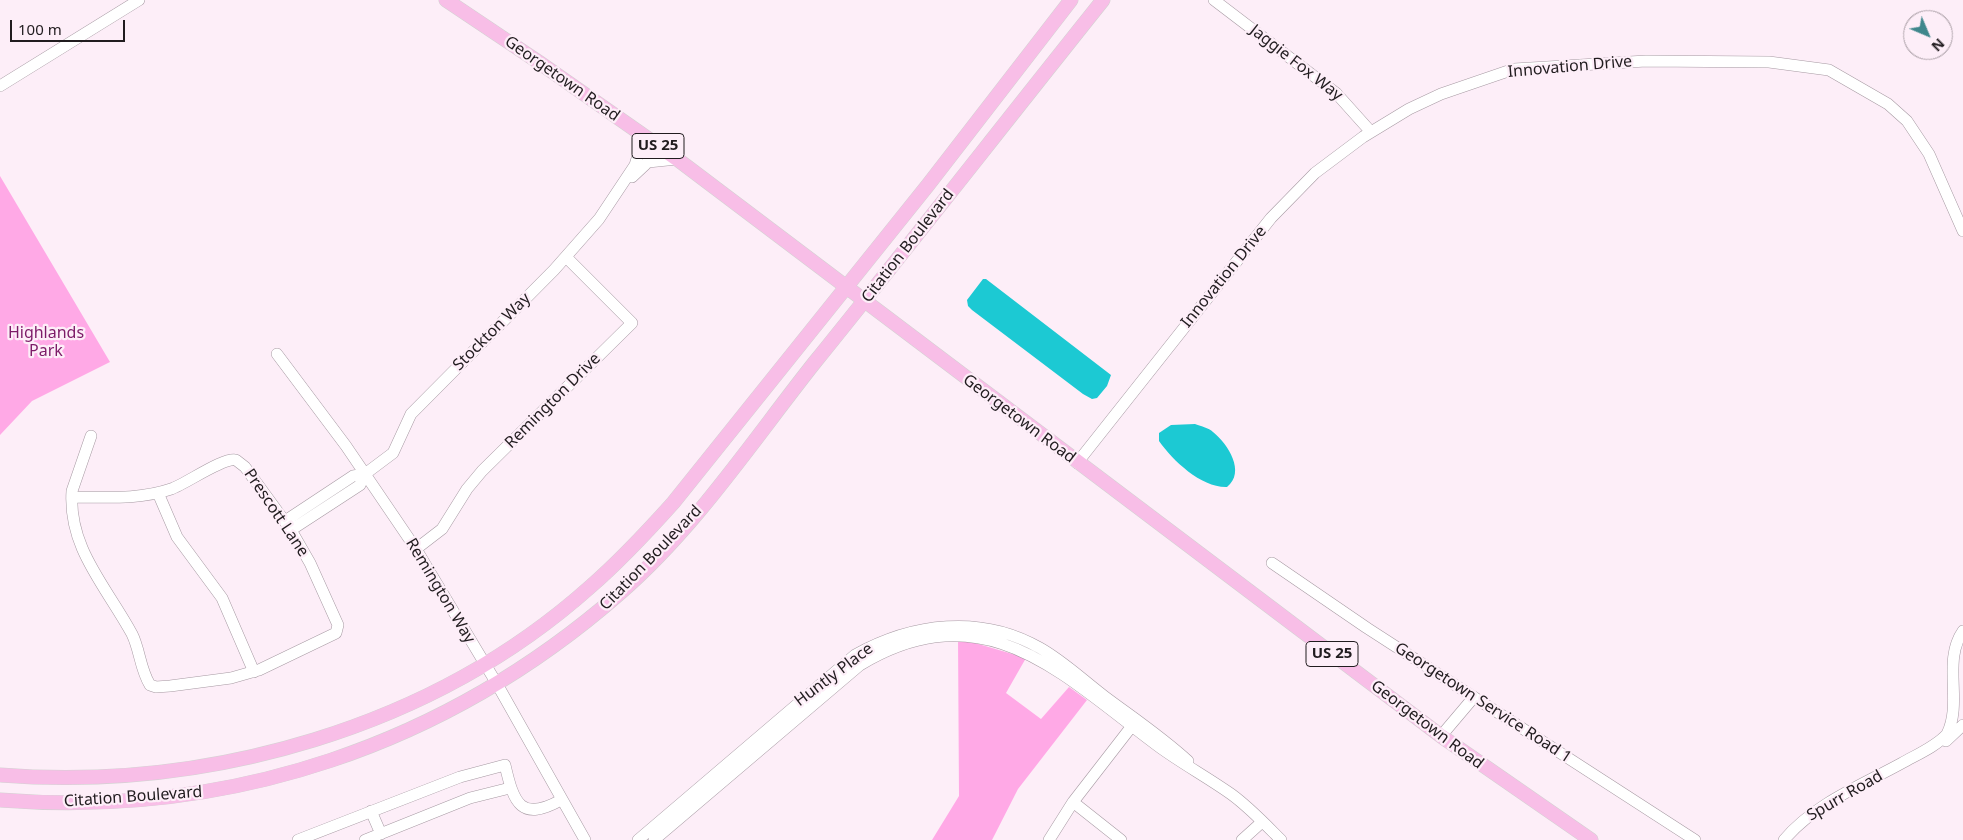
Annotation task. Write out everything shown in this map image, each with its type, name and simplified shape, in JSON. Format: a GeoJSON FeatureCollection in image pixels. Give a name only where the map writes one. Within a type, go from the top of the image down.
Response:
{"type":"FeatureCollection","features":[{"type":"Feature","properties":{"kind":"main road","name":"Georgetown Road"},"geometry":{"type":"LineString","coordinates":[[446,0],[548,68],[677,159],[1077,463],[1441,736],[1591,840]]}},
{"type":"Feature","properties":{"kind":"main road","name":"Citation Boulevard"},"geometry":{"type":"LineString","coordinates":[[0,774],[64,778],[110,777],[184,770],[243,759],[356,726],[425,695],[484,664],[590,588],[644,535],[673,503],[846,287],[1071,0]]}},
{"type":"Feature","properties":{"kind":"main road","name":"Citation Boulevard"},"geometry":{"type":"LineString","coordinates":[[0,800],[40,802],[140,800],[183,796],[242,786],[300,771],[364,749],[417,726],[497,684],[550,650],[598,613],[671,542],[700,509],[1103,0]]}},
{"type":"Feature","properties":{"kind":"street"},"geometry":{"type":"LineString","coordinates":[[0,86],[139,0]]}},
{"type":"Feature","properties":{"kind":"street","name":"Jaggie Fox Way"},"geometry":{"type":"LineString","coordinates":[[1214,0],[1336,93],[1371,132]]}},
{"type":"Feature","properties":{"kind":"street","name":"Innovation Drive"},"geometry":{"type":"LineString","coordinates":[[1077,463],[1271,218],[1315,173],[1371,132],[1441,94],[1514,70],[1646,61],[1769,62],[1829,70],[1888,104],[1908,121],[1929,154],[1963,231]]}},
{"type":"Feature","properties":{"kind":"street","name":"Stockton Way"},"geometry":{"type":"LineString","coordinates":[[288,526],[353,476],[365,474],[393,453],[411,414],[566,257],[599,219],[635,165],[641,134]]}},
{"type":"Feature","properties":{"kind":"street","name":"Stockton Way"},"geometry":{"type":"LineString","coordinates":[[620,189],[648,162],[677,159]]}},
{"type":"Feature","properties":{"kind":"street","name":"Remington Drive"},"geometry":{"type":"LineString","coordinates":[[416,549],[442,529],[467,489],[482,471],[632,323],[566,257]]}},
{"type":"Feature","properties":{"kind":"street","name":"Remington Way"},"geometry":{"type":"LineString","coordinates":[[277,354],[314,401],[416,549],[497,684],[585,840]]}},
{"type":"Feature","properties":{"kind":"street","name":"Prescott Lane"},"geometry":{"type":"LineString","coordinates":[[72,497],[129,497],[158,493],[181,485],[226,460],[236,460],[245,467],[288,526],[310,563],[338,625],[337,630],[334,634],[254,672],[204,682],[156,687],[150,685],[132,635],[85,559],[74,528],[72,497],[76,476],[91,436]]}},
{"type":"Feature","properties":{"kind":"street"},"geometry":{"type":"LineString","coordinates":[[158,493],[177,537],[222,598],[254,672]]}},
{"type":"Feature","properties":{"kind":"street","name":"Georgetown Service Road 1"},"geometry":{"type":"LineString","coordinates":[[1272,563],[1695,840]]}},
{"type":"Feature","properties":{"kind":"street","name":"Huntly Place"},"geometry":{"type":"LineString","coordinates":[[638,840],[855,655],[880,641],[906,632],[952,626],[998,632],[1025,641],[1058,660],[1134,723]]}},
{"type":"Feature","properties":{"kind":"street","name":"Spurr Road"},"geometry":{"type":"LineString","coordinates":[[1784,840],[1798,824],[1825,805],[1911,758],[1947,734],[1954,721],[1959,695],[1954,655],[1963,631]]}},
{"type":"Feature","properties":{"kind":"street","name":"Huntly Place"},"geometry":{"type":"LineString","coordinates":[[654,840],[860,666],[894,647],[929,637],[956,636],[1000,642],[1044,661],[1134,723],[1173,747],[1208,778],[1232,794],[1281,840]]}},
{"type":"Feature","properties":{"kind":"street"},"geometry":{"type":"LineString","coordinates":[[1441,736],[1474,697]]}},
{"type":"Feature","properties":{"kind":"street"},"geometry":{"type":"LineString","coordinates":[[1049,840],[1073,802],[1134,723]]}},
{"type":"Feature","properties":{"kind":"street","name":"Spurr Road"},"geometry":{"type":"LineString","coordinates":[[1911,758],[1941,745],[1963,725]]}},
{"type":"Feature","properties":{"kind":"street"},"geometry":{"type":"LineString","coordinates":[[298,840],[460,777],[505,765],[510,788],[520,804],[529,810],[542,810],[561,800]]}},
{"type":"Feature","properties":{"kind":"street"},"geometry":{"type":"LineString","coordinates":[[365,840],[470,798],[510,788]]}},
{"type":"Feature","properties":{"kind":"street"},"geometry":{"type":"LineString","coordinates":[[1073,802],[1122,840]]}},
{"type":"Feature","properties":{"kind":"street"},"geometry":{"type":"LineString","coordinates":[[371,811],[381,834]]}},
{"type":"Feature","properties":{"kind":"street"},"geometry":{"type":"LineString","coordinates":[[1242,840],[1262,822]]}},
{"type":"Feature","properties":{"kind":"green space","name":"Highlands Park"},"geometry":{"type":"Polygon","coordinates":[[[0,176],[110,362],[32,401],[0,435],[0,176]]]}},
{"type":"Feature","properties":{"kind":"green space"},"geometry":{"type":"Polygon","coordinates":[[[958,638],[1026,658],[1006,693],[1041,719],[1069,687],[1087,700],[1018,789],[992,840],[932,840],[959,796],[958,638]]]}},
{"type":"Feature","properties":{"kind":"water"},"geometry":{"type":"Polygon","coordinates":[[[983,279],[986,279],[1111,375],[1107,386],[1097,398],[1092,399],[1083,394],[968,306],[967,300],[983,279]]]}},
{"type":"Feature","properties":{"kind":"water"},"geometry":{"type":"Polygon","coordinates":[[[1195,424],[1207,428],[1219,437],[1233,458],[1235,474],[1227,487],[1208,483],[1189,472],[1172,457],[1159,441],[1159,433],[1171,425],[1195,424]]]}}]}
